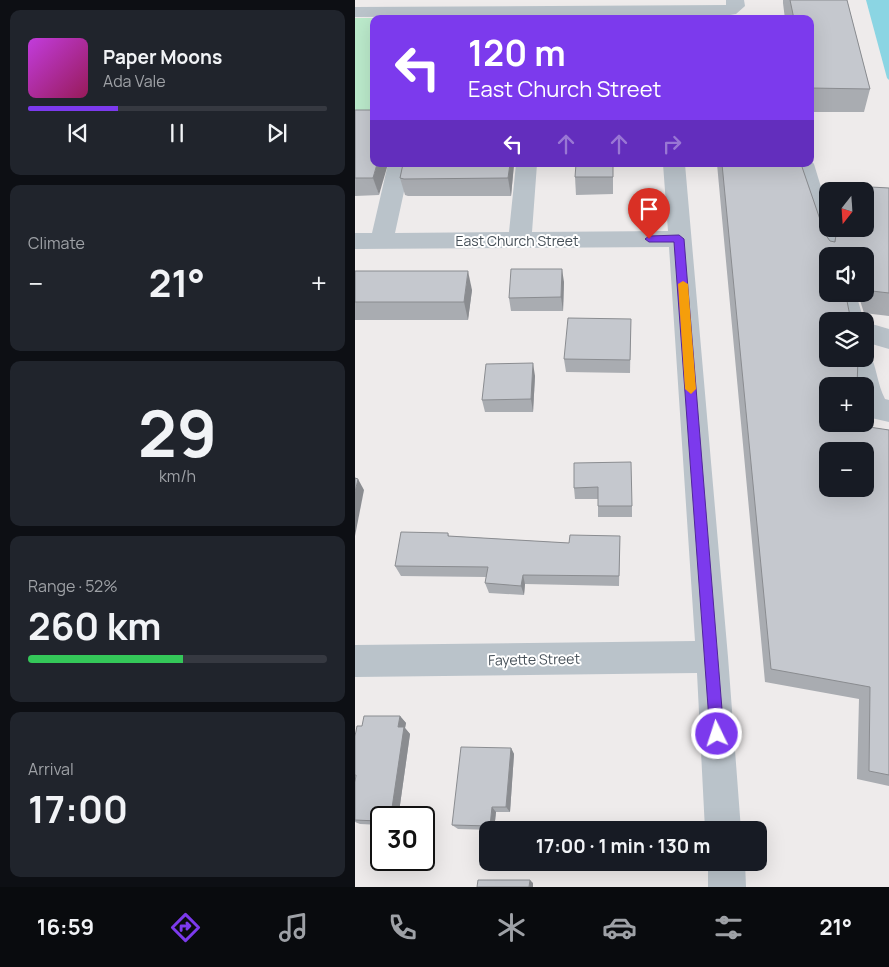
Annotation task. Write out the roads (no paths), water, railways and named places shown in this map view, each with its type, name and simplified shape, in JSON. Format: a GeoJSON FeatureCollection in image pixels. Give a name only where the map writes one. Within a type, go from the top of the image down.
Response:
{"type":"FeatureCollection","features":[{"type":"Feature","properties":{"kind":"street"},"geometry":{"type":"LineString","coordinates":[[355,12],[732,9]]}},
{"type":"Feature","properties":{"kind":"street"},"geometry":{"type":"LineString","coordinates":[[382,241],[398,167]]}},
{"type":"Feature","properties":{"kind":"street"},"geometry":{"type":"LineString","coordinates":[[521,240],[526,167]]}},
{"type":"Feature","properties":{"kind":"street"},"geometry":{"type":"LineString","coordinates":[[674,167],[712,657],[722,821]]}},
{"type":"Feature","properties":{"kind":"street"},"geometry":{"type":"LineString","coordinates":[[804,167],[829,247]]}},
{"type":"Feature","properties":{"kind":"street","name":"East Church Street"},"geometry":{"type":"LineString","coordinates":[[355,241],[679,239]]}},
{"type":"Feature","properties":{"kind":"street"},"geometry":{"type":"LineString","coordinates":[[874,335],[889,339]]}},
{"type":"Feature","properties":{"kind":"street"},"geometry":{"type":"LineString","coordinates":[[863,367],[867,390],[876,409],[889,411]]}},
{"type":"Feature","properties":{"kind":"street","name":"Fayette Street"},"geometry":{"type":"LineString","coordinates":[[355,661],[712,657]]}},
{"type":"Feature","properties":{"kind":"street"},"geometry":{"type":"LineString","coordinates":[[726,871],[727,887]]}},
{"type":"Feature","properties":{"kind":"water"},"geometry":{"type":"Polygon","coordinates":[[[866,0],[889,0],[889,80],[887,78],[866,0]]]}}]}
